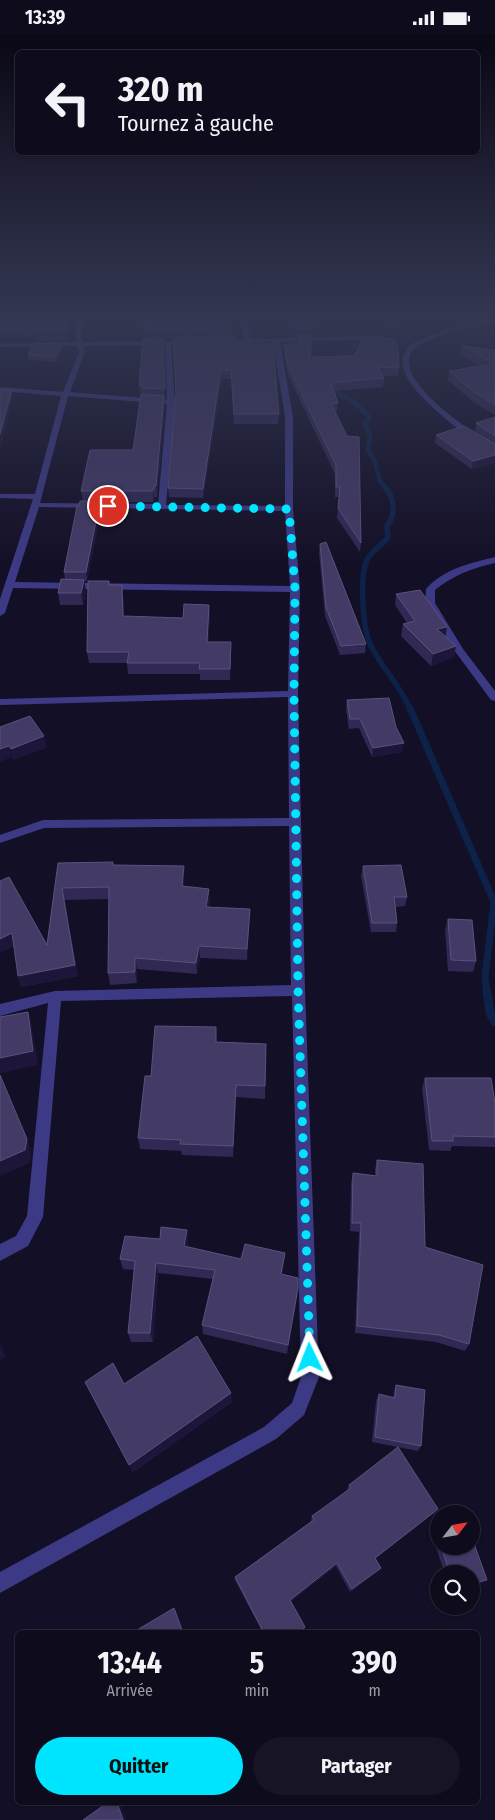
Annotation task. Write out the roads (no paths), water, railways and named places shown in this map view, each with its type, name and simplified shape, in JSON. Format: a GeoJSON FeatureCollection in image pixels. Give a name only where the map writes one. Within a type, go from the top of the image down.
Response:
{"type":"FeatureCollection","features":[{"type":"Feature","properties":{"kind":"street"},"geometry":{"type":"LineString","coordinates":[[0,613],[37,501],[65,398]]}},
{"type":"Feature","properties":{"kind":"street"},"geometry":{"type":"LineString","coordinates":[[116,398],[171,402]]}},
{"type":"Feature","properties":{"kind":"street"},"geometry":{"type":"LineString","coordinates":[[162,507],[171,398]]}},
{"type":"Feature","properties":{"kind":"street"},"geometry":{"type":"LineString","coordinates":[[0,1583],[270,1433],[298,1409],[310,1377],[298,989],[294,694],[295,589],[289,509],[289,417],[286,398]]}},
{"type":"Feature","properties":{"kind":"street"},"geometry":{"type":"LineString","coordinates":[[427,398],[454,421],[495,450]]}},
{"type":"Feature","properties":{"kind":"street"},"geometry":{"type":"LineString","coordinates":[[0,496],[37,501],[162,507],[289,509]]}},
{"type":"Feature","properties":{"kind":"street"},"geometry":{"type":"LineString","coordinates":[[495,560],[460,569],[442,579],[431,589],[430,603],[459,650],[495,698]]}},
{"type":"Feature","properties":{"kind":"street"},"geometry":{"type":"LineString","coordinates":[[10,585],[295,589]]}},
{"type":"Feature","properties":{"kind":"street"},"geometry":{"type":"LineString","coordinates":[[0,702],[294,694]]}},
{"type":"Feature","properties":{"kind":"street"},"geometry":{"type":"LineString","coordinates":[[0,839],[43,824],[296,822]]}},
{"type":"Feature","properties":{"kind":"street"},"geometry":{"type":"LineString","coordinates":[[0,1010],[55,996],[298,989]]}},
{"type":"Feature","properties":{"kind":"street"},"geometry":{"type":"LineString","coordinates":[[0,1253],[22,1241],[35,1217],[55,996]]}},
{"type":"Feature","properties":{"kind":"waterway"},"geometry":{"type":"LineString","coordinates":[[347,398],[355,403],[370,417],[365,424],[370,437],[368,450],[375,462],[380,481],[386,488]]}},
{"type":"Feature","properties":{"kind":"waterway"},"geometry":{"type":"LineString","coordinates":[[385,487],[391,496],[393,512],[387,526],[388,538],[371,554],[365,568],[363,578],[365,627],[370,644],[410,709]]}},
{"type":"Feature","properties":{"kind":"waterway"},"geometry":{"type":"LineString","coordinates":[[410,708],[494,902],[485,977],[487,992]]}},
{"type":"Feature","properties":{"kind":"waterway"},"geometry":{"type":"LineString","coordinates":[[487,991],[490,1013],[495,1022]]}}]}
